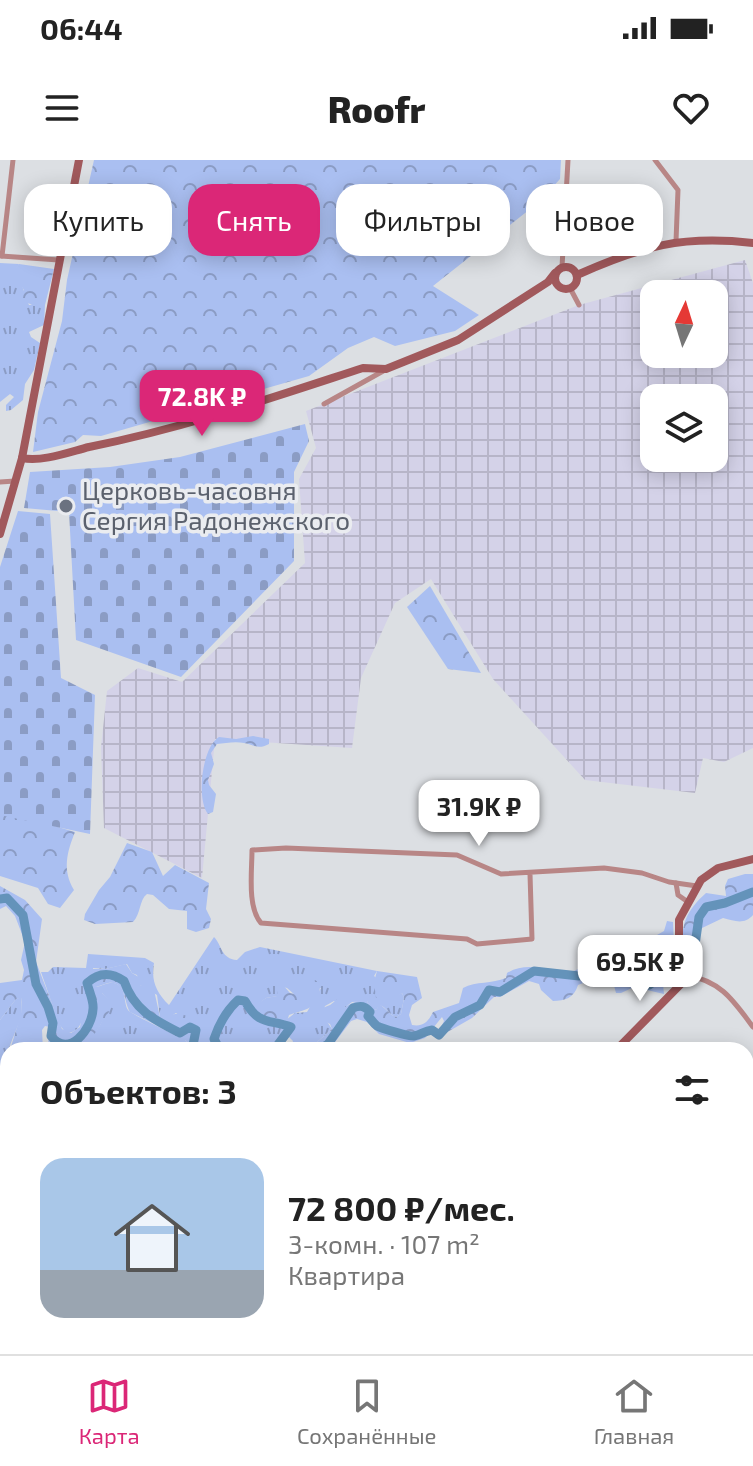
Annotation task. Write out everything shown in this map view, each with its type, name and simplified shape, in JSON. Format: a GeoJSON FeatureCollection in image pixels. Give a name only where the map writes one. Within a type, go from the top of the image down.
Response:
{"type":"FeatureCollection","features":[{"type":"Feature","properties":{"kind":"street"},"geometry":{"type":"LineString","coordinates":[[13,160],[1,256],[60,260]]}},
{"type":"Feature","properties":{"kind":"street"},"geometry":{"type":"LineString","coordinates":[[0,534],[22,458],[79,160]]}},
{"type":"Feature","properties":{"kind":"street"},"geometry":{"type":"LineString","coordinates":[[558,286],[568,160]]}},
{"type":"Feature","properties":{"kind":"street"},"geometry":{"type":"LineString","coordinates":[[655,160],[678,190],[676,241]]}},
{"type":"Feature","properties":{"kind":"street"},"geometry":{"type":"LineString","coordinates":[[577,275],[618,257],[676,241],[708,238],[753,243]]}},
{"type":"Feature","properties":{"kind":"street"},"geometry":{"type":"LineString","coordinates":[[324,404],[386,369],[458,340],[539,288],[559,270],[568,267],[577,275]]}},
{"type":"Feature","properties":{"kind":"street"},"geometry":{"type":"LineString","coordinates":[[539,288],[570,288],[576,283],[577,275]]}},
{"type":"Feature","properties":{"kind":"street"},"geometry":{"type":"LineString","coordinates":[[570,288],[579,305]]}},
{"type":"Feature","properties":{"kind":"street"},"geometry":{"type":"LineString","coordinates":[[22,458],[43,457],[196,423],[363,368],[386,369]]}},
{"type":"Feature","properties":{"kind":"street"},"geometry":{"type":"LineString","coordinates":[[0,482],[16,481]]}},
{"type":"Feature","properties":{"kind":"street"},"geometry":{"type":"LineString","coordinates":[[530,874],[532,939],[477,944],[467,939],[261,923],[256,917],[254,901],[252,850],[286,848],[457,855],[501,874],[623,869],[697,886]]}},
{"type":"Feature","properties":{"kind":"street"},"geometry":{"type":"LineString","coordinates":[[624,1042],[673,994],[686,975],[678,927],[697,886],[718,868],[753,859]]}},
{"type":"Feature","properties":{"kind":"street"},"geometry":{"type":"LineString","coordinates":[[676,883],[681,899],[688,902]]}},
{"type":"Feature","properties":{"kind":"street"},"geometry":{"type":"LineString","coordinates":[[686,975],[712,981],[753,1027]]}},
{"type":"Feature","properties":{"kind":"shaded area"},"geometry":{"type":"Polygon","coordinates":[[[745,260],[753,283],[753,748],[724,762],[703,758],[695,793],[585,780],[493,679],[431,579],[395,603],[361,678],[352,748],[215,739],[202,878],[104,828],[101,747],[107,691],[138,668],[182,682],[305,563],[299,479],[316,448],[306,411],[579,305],[640,288],[640,368],[728,368],[728,280],[671,280],[745,260]]]}},
{"type":"Feature","properties":{"kind":"green space"},"geometry":{"type":"Polygon","coordinates":[[[94,160],[561,160],[560,179],[555,184],[526,184],[526,212],[510,225],[510,184],[336,184],[336,256],[471,256],[433,286],[479,315],[455,331],[395,346],[374,337],[348,348],[309,376],[101,436],[83,435],[75,442],[33,452],[38,412],[62,321],[72,256],[172,256],[172,184],[89,184],[94,160]]]}},
{"type":"Feature","properties":{"kind":"green space"},"geometry":{"type":"Polygon","coordinates":[[[0,263],[19,264],[16,269],[29,305],[45,305],[44,325],[29,332],[40,343],[34,370],[25,384],[23,400],[6,411],[6,405],[14,397],[10,394],[0,402],[0,263]]]}},
{"type":"Feature","properties":{"kind":"green space"},"geometry":{"type":"Polygon","coordinates":[[[19,264],[54,269],[45,305],[34,306],[24,301],[24,290],[15,269],[19,264]]]}},
{"type":"Feature","properties":{"kind":"green space"},"geometry":{"type":"Polygon","coordinates":[[[305,424],[309,441],[294,472],[294,561],[181,677],[76,640],[69,512],[24,508],[30,472],[110,467],[180,457],[305,424]]]}},
{"type":"Feature","properties":{"kind":"green space"},"geometry":{"type":"Polygon","coordinates":[[[18,511],[50,514],[61,678],[95,695],[90,834],[0,815],[0,567],[18,511]]]}},
{"type":"Feature","properties":{"kind":"green space"},"geometry":{"type":"Polygon","coordinates":[[[430,586],[481,673],[448,669],[407,607],[430,586]]]}},
{"type":"Feature","properties":{"kind":"green space"},"geometry":{"type":"Polygon","coordinates":[[[253,736],[269,739],[269,744],[259,747],[238,742],[217,744],[211,753],[214,764],[208,780],[216,794],[213,812],[208,814],[204,807],[202,786],[208,751],[219,737],[236,739],[253,736]]]}},
{"type":"Feature","properties":{"kind":"green space"},"geometry":{"type":"Polygon","coordinates":[[[0,810],[75,832],[67,861],[74,890],[60,908],[48,904],[38,888],[0,876],[0,810]]]}},
{"type":"Feature","properties":{"kind":"green space"},"geometry":{"type":"Polygon","coordinates":[[[127,843],[152,852],[163,876],[175,865],[209,883],[206,909],[211,919],[209,928],[196,932],[187,929],[187,911],[169,909],[153,895],[147,894],[133,922],[95,924],[84,920],[127,843]]]}},
{"type":"Feature","properties":{"kind":"green space"},"geometry":{"type":"Polygon","coordinates":[[[753,874],[753,915],[743,921],[723,918],[700,929],[695,944],[689,951],[684,951],[684,926],[694,906],[706,893],[726,896],[728,879],[753,874]]]}},
{"type":"Feature","properties":{"kind":"green space"},"geometry":{"type":"Polygon","coordinates":[[[0,886],[25,900],[42,919],[36,962],[62,1029],[71,1033],[80,1027],[83,1010],[91,1003],[91,991],[102,993],[110,1000],[110,1010],[84,1042],[48,1042],[50,1027],[45,1026],[43,1042],[12,1042],[21,1014],[22,998],[16,999],[0,1020],[0,983],[22,980],[24,970],[21,960],[25,942],[15,916],[6,906],[0,909],[0,886]]]}},
{"type":"Feature","properties":{"kind":"green space"},"geometry":{"type":"Polygon","coordinates":[[[667,921],[673,922],[680,975],[663,984],[664,994],[634,987],[616,993],[613,982],[603,976],[603,966],[609,961],[620,960],[648,975],[647,979],[656,978],[657,972],[649,963],[654,951],[650,944],[659,940],[657,935],[664,931],[667,921]]]}},
{"type":"Feature","properties":{"kind":"green space"},"geometry":{"type":"Polygon","coordinates":[[[214,937],[232,959],[237,960],[245,952],[260,947],[377,971],[374,976],[397,995],[402,993],[404,998],[401,1014],[396,1017],[379,1005],[372,1011],[367,1001],[352,1002],[343,1009],[334,1001],[325,1006],[322,1014],[332,1029],[317,1042],[293,1042],[286,1034],[279,1042],[197,1042],[199,1029],[176,1013],[166,1019],[160,1017],[157,995],[140,985],[137,975],[127,964],[93,968],[96,987],[110,983],[118,985],[123,991],[128,1010],[187,1042],[83,1042],[96,1030],[110,1001],[102,993],[90,1004],[78,1028],[66,1033],[59,1024],[41,972],[48,972],[53,967],[86,968],[88,954],[145,958],[154,963],[153,975],[169,1005],[214,937]],[[278,986],[278,996],[266,998],[257,1005],[253,1001],[258,1020],[286,1020],[295,1013],[307,1012],[321,988],[295,995],[287,988],[278,986]]]}},
{"type":"Feature","properties":{"kind":"green space"},"geometry":{"type":"Polygon","coordinates":[[[592,962],[597,963],[599,968],[565,999],[553,1001],[539,984],[529,981],[500,997],[494,997],[472,1018],[444,1034],[439,1031],[444,1021],[442,1017],[425,1038],[413,1042],[379,1034],[367,1022],[357,1019],[351,1021],[335,1042],[317,1042],[332,1029],[330,1024],[320,1019],[320,1009],[339,998],[343,1008],[354,1002],[367,1001],[372,1011],[377,1009],[378,1004],[396,1017],[401,1014],[402,993],[393,999],[376,998],[374,982],[377,971],[417,977],[422,998],[412,1005],[409,1015],[412,1025],[425,1023],[433,1012],[459,1003],[463,988],[501,980],[515,969],[523,967],[572,972],[592,962]]]}},
{"type":"Feature","properties":{"kind":"green space"},"geometry":{"type":"Polygon","coordinates":[[[126,964],[132,973],[142,979],[140,985],[154,990],[160,1017],[174,1014],[187,1016],[199,1030],[198,1042],[179,1042],[174,1034],[130,1012],[118,985],[108,983],[96,987],[85,974],[88,969],[126,964]]]}},
{"type":"Feature","properties":{"kind":"green space"},"geometry":{"type":"Polygon","coordinates":[[[315,980],[320,983],[315,1003],[308,1009],[289,1015],[285,1028],[262,1024],[250,1005],[253,1000],[257,1004],[277,996],[278,986],[283,985],[290,993],[300,995],[305,985],[315,980]]]}},
{"type":"Feature","properties":{"kind":"green space"},"geometry":{"type":"Polygon","coordinates":[[[22,997],[21,1016],[11,1042],[0,1042],[0,1020],[16,999],[22,997]]]}},
{"type":"Feature","properties":{"kind":"waterway"},"geometry":{"type":"LineString","coordinates":[[329,1042],[353,1008],[358,1007],[368,1010],[368,1016],[380,1027],[411,1036],[432,1030],[439,1035],[455,1017],[480,1005],[489,990],[500,992],[534,971],[579,976],[605,963],[618,967],[641,986],[649,985],[694,952],[699,917],[706,907],[753,892]]}},
{"type":"Feature","properties":{"kind":"waterway"},"geometry":{"type":"LineString","coordinates":[[0,899],[7,898],[23,915],[36,984],[53,1023],[51,1036],[58,1042]]}},
{"type":"Feature","properties":{"kind":"waterway"},"geometry":{"type":"LineString","coordinates":[[74,1042],[84,1032],[92,1017],[92,999],[87,983],[105,974],[124,981],[133,1000],[153,1018],[180,1033],[190,1027],[196,1030],[194,1042]]}},
{"type":"Feature","properties":{"kind":"waterway"},"geometry":{"type":"LineString","coordinates":[[216,1042],[216,1033],[226,1013],[238,1000],[245,1001],[260,1018],[291,1027],[280,1042]]}},
{"type":"Feature","properties":{"kind":"place","name":"Церковь-часовня Сергия Радонежского"},"geometry":{"type":"Point","coordinates":[66,506]}}]}
